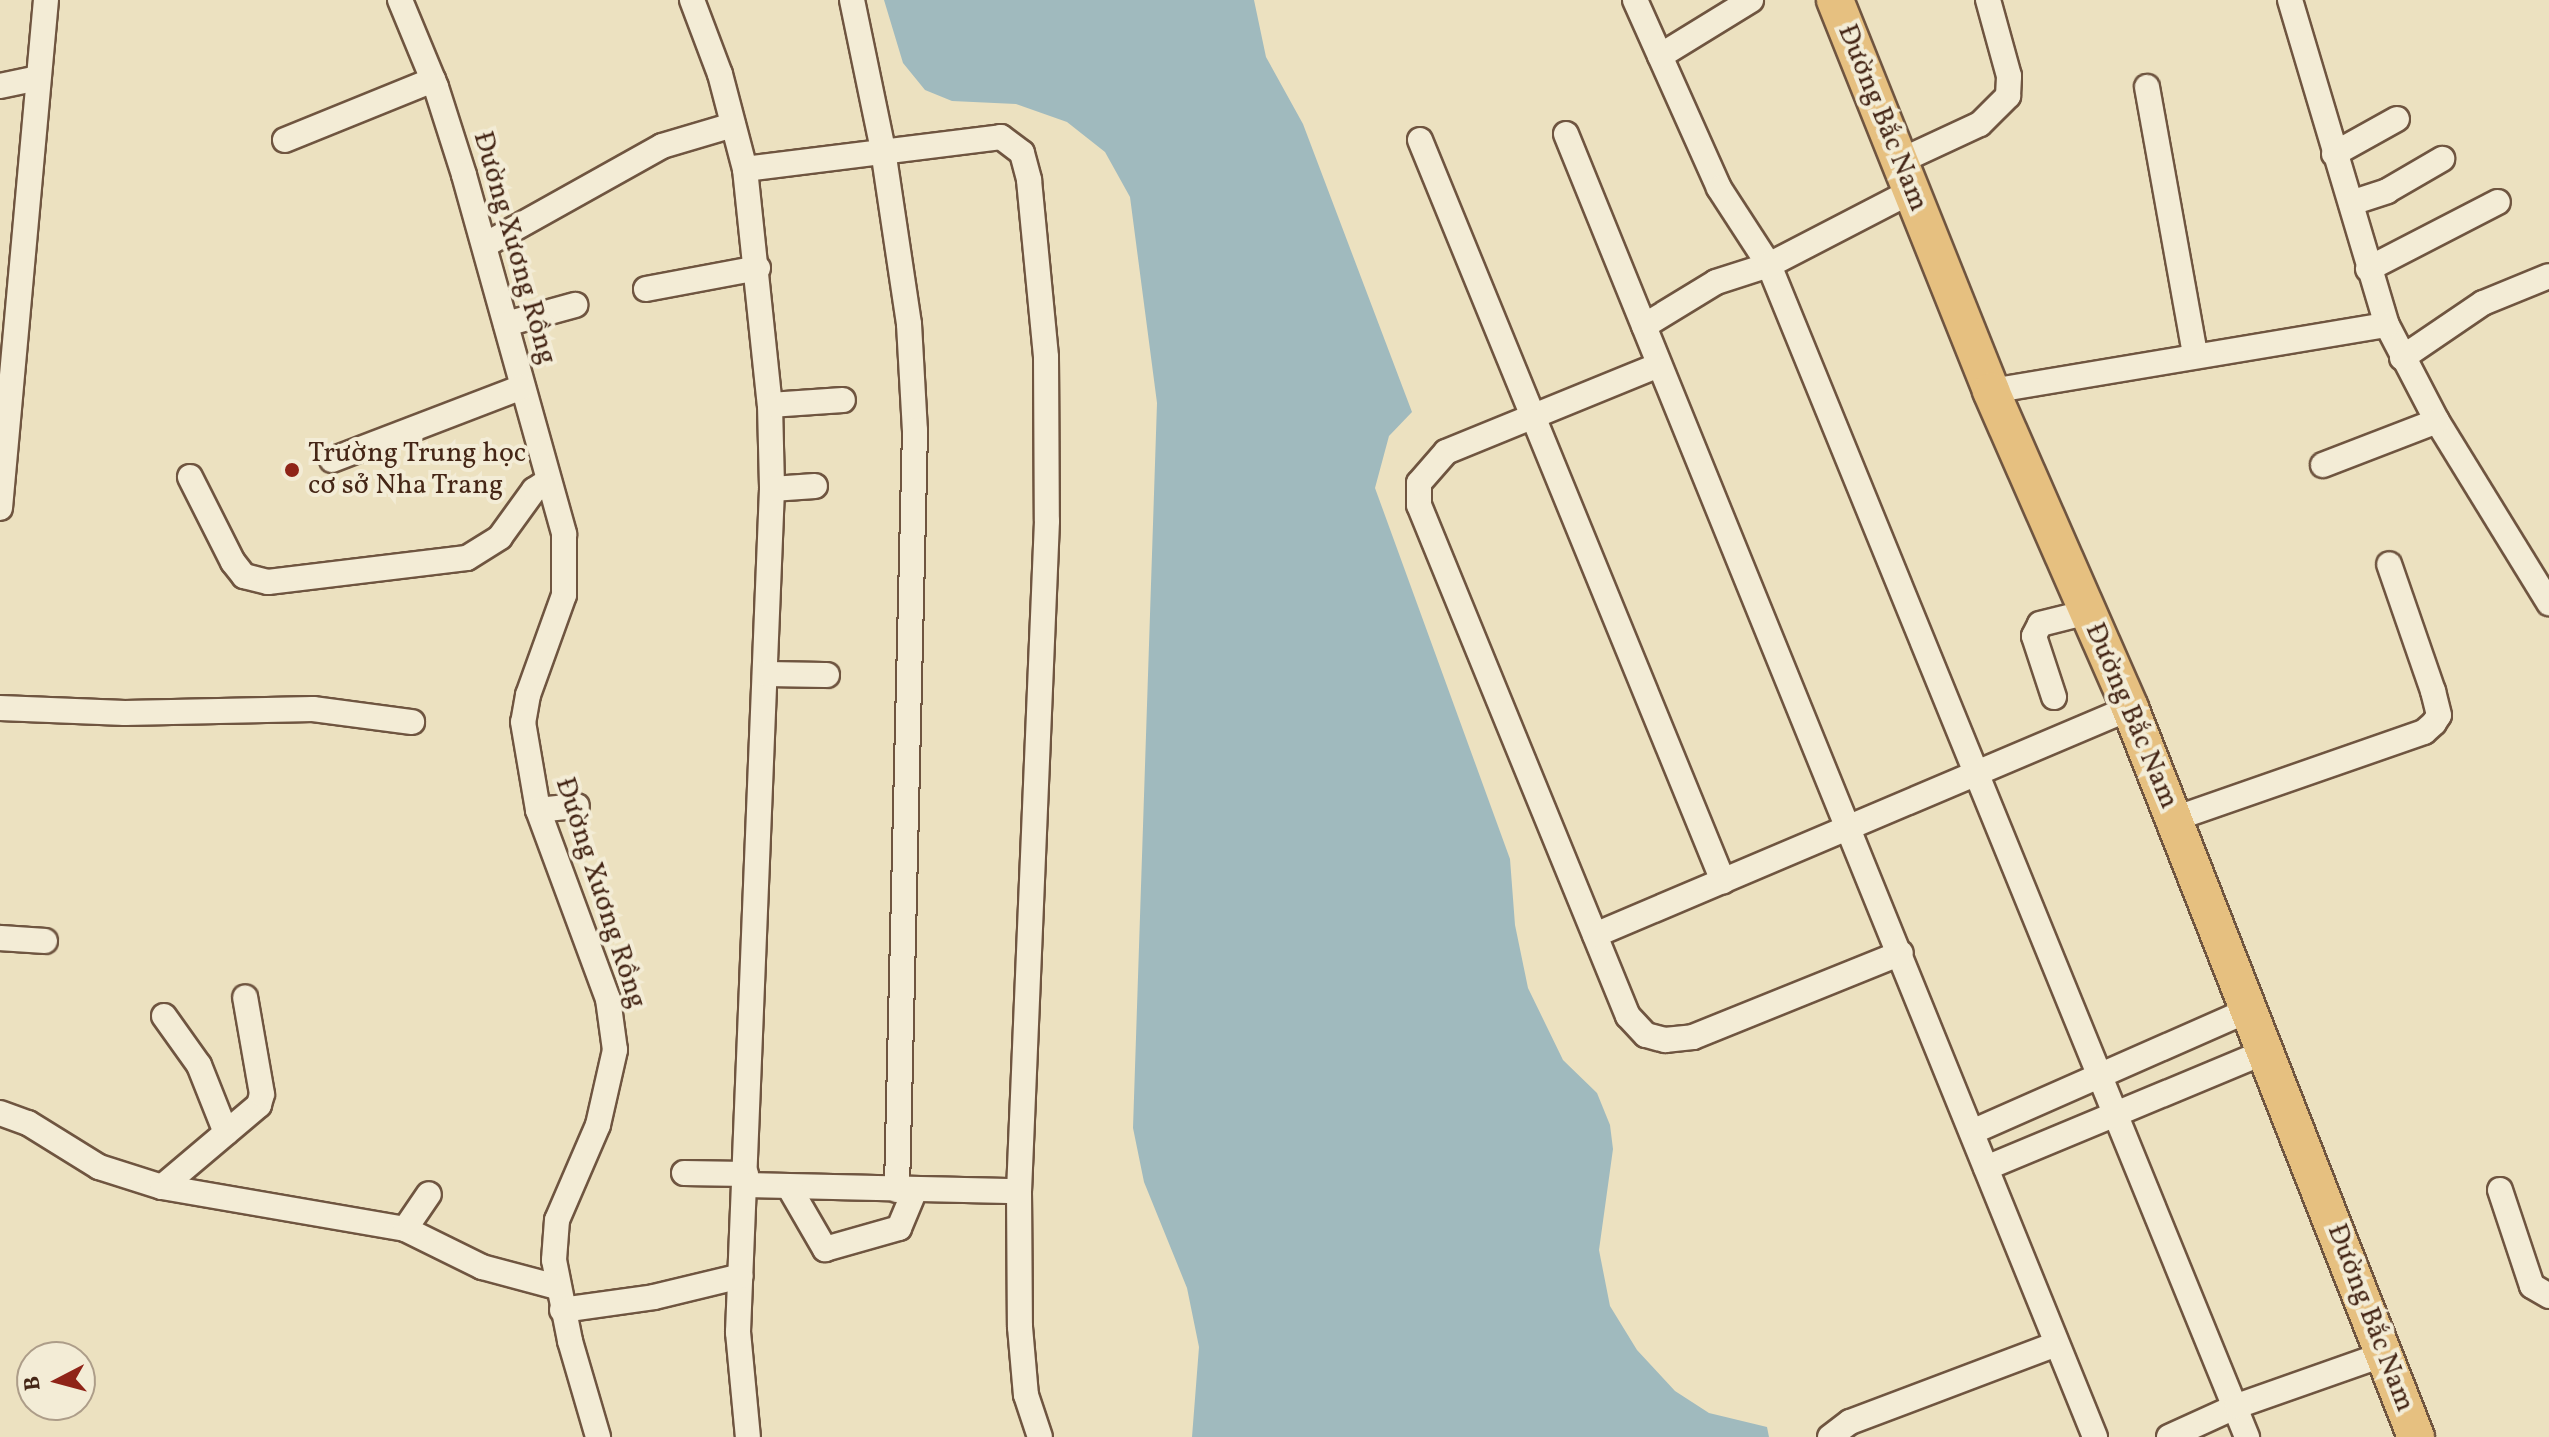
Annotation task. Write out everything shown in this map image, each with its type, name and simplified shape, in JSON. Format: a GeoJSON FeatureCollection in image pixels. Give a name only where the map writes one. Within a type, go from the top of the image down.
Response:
{"type":"FeatureCollection","features":[{"type":"Feature","properties":{"kind":"highway","name":"Đường Bắc Nam"},"geometry":{"type":"LineString","coordinates":[[1835,0],[1991,391],[2130,708],[2416,1437]]}},
{"type":"Feature","properties":{"kind":"street"},"geometry":{"type":"LineString","coordinates":[[0,508],[46,0]]}},
{"type":"Feature","properties":{"kind":"street","name":"Đường Xương Rồng"},"geometry":{"type":"LineString","coordinates":[[400,0],[433,80],[485,245],[564,534],[564,595],[523,722],[538,810],[608,999],[615,1050],[598,1125],[557,1220],[559,1299],[598,1437]]}},
{"type":"Feature","properties":{"kind":"street"},"geometry":{"type":"LineString","coordinates":[[692,0],[745,169],[758,268],[770,405],[772,489],[738,1332],[748,1437]]}},
{"type":"Feature","properties":{"kind":"street"},"geometry":{"type":"LineString","coordinates":[[789,1187],[825,1249],[899,1228],[906,1190],[915,430],[909,324],[883,150],[852,0]]}},
{"type":"Feature","properties":{"kind":"street"},"geometry":{"type":"LineString","coordinates":[[1635,0],[1719,188],[1769,265],[2237,1406],[2247,1437]]}},
{"type":"Feature","properties":{"kind":"street"},"geometry":{"type":"LineString","coordinates":[[1660,56],[1751,0]]}},
{"type":"Feature","properties":{"kind":"street"},"geometry":{"type":"LineString","coordinates":[[1644,326],[1716,282],[1769,265],[1980,124],[2008,96],[2009,76],[1988,0]]}},
{"type":"Feature","properties":{"kind":"street"},"geometry":{"type":"LineString","coordinates":[[2290,0],[2387,325],[2437,421],[2549,603]]}},
{"type":"Feature","properties":{"kind":"street"},"geometry":{"type":"LineString","coordinates":[[0,86],[38,78]]}},
{"type":"Feature","properties":{"kind":"street"},"geometry":{"type":"LineString","coordinates":[[285,140],[433,80]]}},
{"type":"Feature","properties":{"kind":"street"},"geometry":{"type":"LineString","coordinates":[[2147,87],[2195,355]]}},
{"type":"Feature","properties":{"kind":"street"},"geometry":{"type":"LineString","coordinates":[[2334,154],[2397,119]]}},
{"type":"Feature","properties":{"kind":"street"},"geometry":{"type":"LineString","coordinates":[[485,245],[662,146],[733,125]]}},
{"type":"Feature","properties":{"kind":"street"},"geometry":{"type":"LineString","coordinates":[[1566,134],[1852,828],[2095,1437]]}},
{"type":"Feature","properties":{"kind":"street"},"geometry":{"type":"LineString","coordinates":[[745,169],[1001,137],[1022,153],[1029,180],[1046,357],[1047,521],[1019,1191],[1020,1327],[1026,1395],[1040,1437]]}},
{"type":"Feature","properties":{"kind":"street"},"geometry":{"type":"LineString","coordinates":[[1420,140],[1723,881]]}},
{"type":"Feature","properties":{"kind":"street"},"geometry":{"type":"LineString","coordinates":[[2351,203],[2387,191],[2442,159]]}},
{"type":"Feature","properties":{"kind":"street"},"geometry":{"type":"LineString","coordinates":[[2368,269],[2498,202]]}},
{"type":"Feature","properties":{"kind":"street"},"geometry":{"type":"LineString","coordinates":[[646,289],[758,268]]}},
{"type":"Feature","properties":{"kind":"street"},"geometry":{"type":"LineString","coordinates":[[2402,358],[2483,303],[2549,276]]}},
{"type":"Feature","properties":{"kind":"street"},"geometry":{"type":"LineString","coordinates":[[506,324],[575,305]]}},
{"type":"Feature","properties":{"kind":"street"},"geometry":{"type":"LineString","coordinates":[[1991,391],[2387,325]]}},
{"type":"Feature","properties":{"kind":"street"},"geometry":{"type":"LineString","coordinates":[[1659,365],[1446,452],[1419,483],[1419,505],[1628,1016],[1646,1035],[1665,1040],[1693,1037],[1901,953]]}},
{"type":"Feature","properties":{"kind":"street"},"geometry":{"type":"LineString","coordinates":[[332,460],[522,387]]}},
{"type":"Feature","properties":{"kind":"street"},"geometry":{"type":"LineString","coordinates":[[770,405],[843,400]]}},
{"type":"Feature","properties":{"kind":"street"},"geometry":{"type":"LineString","coordinates":[[2323,465],[2437,421]]}},
{"type":"Feature","properties":{"kind":"street"},"geometry":{"type":"LineString","coordinates":[[190,477],[233,562],[244,576],[268,582],[467,558],[500,537],[534,490],[548,481]]}},
{"type":"Feature","properties":{"kind":"street"},"geometry":{"type":"LineString","coordinates":[[772,489],[815,486]]}},
{"type":"Feature","properties":{"kind":"street"},"geometry":{"type":"LineString","coordinates":[[2174,819],[2424,732],[2434,723],[2439,715],[2433,691],[2389,564]]}},
{"type":"Feature","properties":{"kind":"street"},"geometry":{"type":"LineString","coordinates":[[2054,697],[2034,636],[2040,624],[2088,612]]}},
{"type":"Feature","properties":{"kind":"street"},"geometry":{"type":"LineString","coordinates":[[765,674],[827,675]]}},
{"type":"Feature","properties":{"kind":"street"},"geometry":{"type":"LineString","coordinates":[[0,708],[125,713],[313,709],[412,722]]}},
{"type":"Feature","properties":{"kind":"street"},"geometry":{"type":"LineString","coordinates":[[1595,935],[2130,708]]}},
{"type":"Feature","properties":{"kind":"street"},"geometry":{"type":"LineString","coordinates":[[538,810],[577,806]]}},
{"type":"Feature","properties":{"kind":"street"},"geometry":{"type":"LineString","coordinates":[[0,938],[45,941]]}},
{"type":"Feature","properties":{"kind":"street"},"geometry":{"type":"LineString","coordinates":[[162,1187],[252,1114],[262,1094],[245,997]]}},
{"type":"Feature","properties":{"kind":"street"},"geometry":{"type":"LineString","coordinates":[[1972,1132],[2249,1010]]}},
{"type":"Feature","properties":{"kind":"street"},"geometry":{"type":"LineString","coordinates":[[164,1016],[199,1065],[226,1133]]}},
{"type":"Feature","properties":{"kind":"street"},"geometry":{"type":"LineString","coordinates":[[1986,1168],[2267,1051]]}},
{"type":"Feature","properties":{"kind":"street"},"geometry":{"type":"LineString","coordinates":[[0,1113],[28,1123],[88,1162],[162,1187],[405,1229],[482,1267],[559,1299],[654,1297],[741,1276]]}},
{"type":"Feature","properties":{"kind":"street"},"geometry":{"type":"LineString","coordinates":[[684,1173],[789,1187],[1019,1191]]}},
{"type":"Feature","properties":{"kind":"street"},"geometry":{"type":"LineString","coordinates":[[2500,1190],[2532,1286],[2549,1296]]}},
{"type":"Feature","properties":{"kind":"street"},"geometry":{"type":"LineString","coordinates":[[405,1229],[429,1194]]}},
{"type":"Feature","properties":{"kind":"street"},"geometry":{"type":"LineString","coordinates":[[1830,1437],[1850,1422],[2056,1344]]}},
{"type":"Feature","properties":{"kind":"street"},"geometry":{"type":"LineString","coordinates":[[2169,1437],[2237,1406],[2385,1354]]}},
{"type":"Feature","properties":{"kind":"water"},"geometry":{"type":"Polygon","coordinates":[[[884,0],[1254,0],[1266,57],[1303,124],[1412,412],[1389,436],[1375,488],[1510,859],[1515,925],[1528,988],[1563,1060],[1597,1093],[1610,1125],[1613,1149],[1599,1250],[1610,1306],[1637,1350],[1675,1391],[1709,1413],[1767,1427],[1769,1437],[1192,1437],[1199,1347],[1187,1288],[1144,1182],[1133,1128],[1157,403],[1130,197],[1105,152],[1067,122],[1016,104],[952,101],[925,90],[903,63],[884,0]]]}},
{"type":"Feature","properties":{"kind":"place","name":"Trường Trung học cơ sở Nha Trang"},"geometry":{"type":"Point","coordinates":[292,470]}}]}
